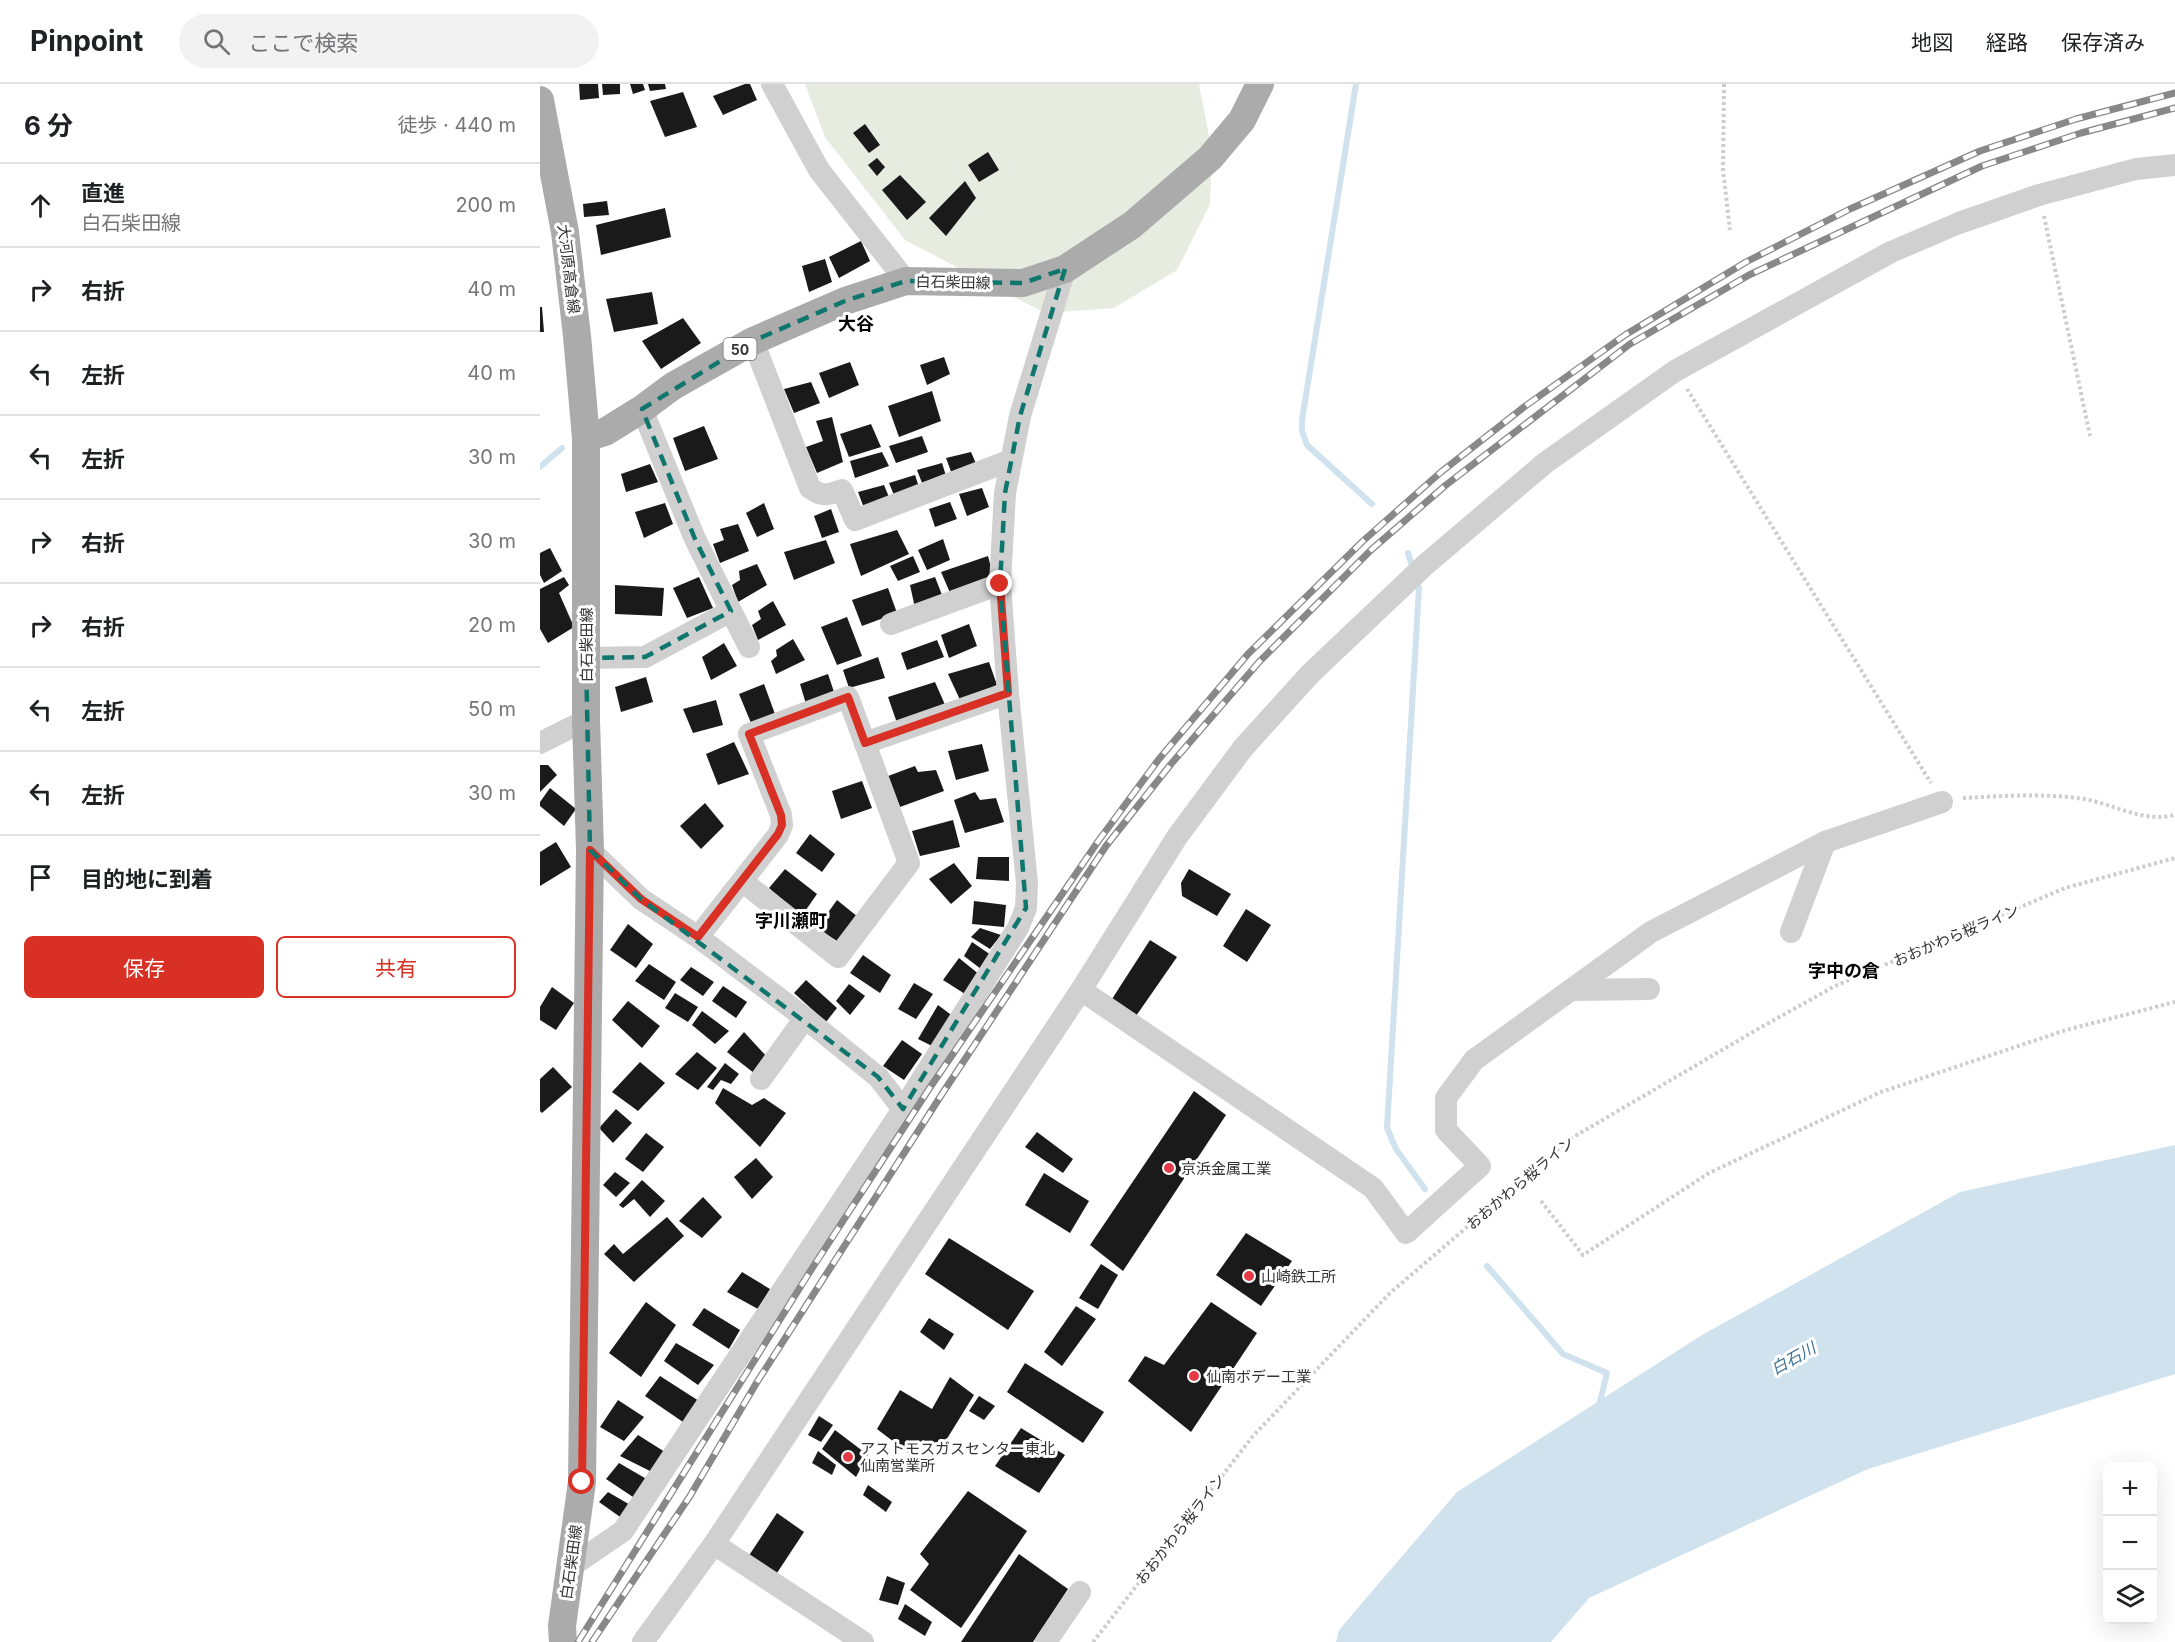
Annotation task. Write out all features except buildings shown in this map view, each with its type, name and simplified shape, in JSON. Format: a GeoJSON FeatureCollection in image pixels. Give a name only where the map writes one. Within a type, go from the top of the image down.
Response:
{"type":"FeatureCollection","features":[{"type":"Feature","properties":{"kind":"main road","name":"白石柴田線"},"geometry":{"type":"LineString","coordinates":[[559,1637],[572,1566],[582,1482],[590,850],[586,720],[586,438],[605,432],[673,386],[753,341],[845,301],[906,281],[1023,283],[1065,269],[1132,225],[1210,158],[1242,120],[1260,84]]}},
{"type":"Feature","properties":{"kind":"main road","name":"大河原高倉線"},"geometry":{"type":"LineString","coordinates":[[540,100],[565,232],[586,438]]}},
{"type":"Feature","properties":{"kind":"street"},"geometry":{"type":"LineString","coordinates":[[772,84],[819,170],[906,281]]}},
{"type":"Feature","properties":{"kind":"street"},"geometry":{"type":"LineString","coordinates":[[643,1642],[714,1544],[1081,990],[1177,837],[1243,748],[1310,674],[1417,572],[1545,463],[1676,371],[1891,252],[1959,223],[2039,195],[2136,169],[2175,153]]}},
{"type":"Feature","properties":{"kind":"street"},"geometry":{"type":"LineString","coordinates":[[2136,169],[2175,165]]}},
{"type":"Feature","properties":{"kind":"street"},"geometry":{"type":"LineString","coordinates":[[572,1566],[623,1531],[903,1108],[1018,928],[1026,908],[1027,883],[1008,693],[1000,584],[1005,493],[1020,416],[1065,269]]}},
{"type":"Feature","properties":{"kind":"street"},"geometry":{"type":"LineString","coordinates":[[753,341],[810,488],[818,494],[828,495],[842,490],[855,520],[1011,460]]}},
{"type":"Feature","properties":{"kind":"street"},"geometry":{"type":"LineString","coordinates":[[642,409],[695,539],[749,647]]}},
{"type":"Feature","properties":{"kind":"street"},"geometry":{"type":"LineString","coordinates":[[891,624],[1000,584]]}},
{"type":"Feature","properties":{"kind":"street"},"geometry":{"type":"LineString","coordinates":[[586,658],[645,657],[731,611]]}},
{"type":"Feature","properties":{"kind":"street"},"geometry":{"type":"LineString","coordinates":[[865,743],[1008,693]]}},
{"type":"Feature","properties":{"kind":"street"},"geometry":{"type":"LineString","coordinates":[[698,937],[778,834],[782,825],[781,815],[749,734],[848,697],[909,863],[838,957],[742,881]]}},
{"type":"Feature","properties":{"kind":"street"},"geometry":{"type":"LineString","coordinates":[[540,743],[586,720]]}},
{"type":"Feature","properties":{"kind":"street"},"geometry":{"type":"LineString","coordinates":[[1081,990],[1373,1188],[1406,1233],[1480,1166],[1446,1130],[1446,1098],[1474,1060],[1651,932],[1825,842],[1942,802]]}},
{"type":"Feature","properties":{"kind":"street"},"geometry":{"type":"LineString","coordinates":[[1791,932],[1825,842]]}},
{"type":"Feature","properties":{"kind":"street"},"geometry":{"type":"LineString","coordinates":[[590,850],[641,899],[698,937],[806,1018],[878,1077],[903,1108]]}},
{"type":"Feature","properties":{"kind":"street"},"geometry":{"type":"LineString","coordinates":[[1570,990],[1649,989]]}},
{"type":"Feature","properties":{"kind":"street"},"geometry":{"type":"LineString","coordinates":[[761,1079],[806,1018]]}},
{"type":"Feature","properties":{"kind":"street"},"geometry":{"type":"LineString","coordinates":[[714,1544],[863,1642]]}},
{"type":"Feature","properties":{"kind":"street"},"geometry":{"type":"LineString","coordinates":[[1046,1642],[1080,1592]]}},
{"type":"Feature","properties":{"kind":"path"},"geometry":{"type":"LineString","coordinates":[[1724,84],[1723,170],[1730,230]]}},
{"type":"Feature","properties":{"kind":"path"},"geometry":{"type":"LineString","coordinates":[[2039,195],[2090,436]]}},
{"type":"Feature","properties":{"kind":"path"},"geometry":{"type":"LineString","coordinates":[[1676,371],[1942,802],[1955,798],[2038,795],[2086,799],[2124,812],[2165,818],[2175,815]]}},
{"type":"Feature","properties":{"kind":"path","name":"おおかわら桜ライン"},"geometry":{"type":"LineString","coordinates":[[1093,1642],[1253,1436],[1390,1293],[1570,1140],[1835,986],[2065,888],[2175,858]]}},
{"type":"Feature","properties":{"kind":"path"},"geometry":{"type":"LineString","coordinates":[[1541,1202],[1583,1255],[1709,1173],[1881,1092],[2066,1030],[2175,1002]]}},
{"type":"Feature","properties":{"kind":"highlighted area"},"geometry":{"type":"Polygon","coordinates":[[[1065,269],[1020,416],[1005,493],[1000,584],[1026,908],[903,1109],[878,1077],[641,899],[590,850],[586,658],[645,657],[731,611],[695,539],[642,409],[753,341],[845,301],[906,281],[1023,283],[1065,269]]]}},
{"type":"Feature","properties":{"kind":"shaded area"},"geometry":{"type":"Polygon","coordinates":[[[805,84],[1199,84],[1212,152],[1210,204],[1177,270],[1114,308],[1045,313],[905,240],[825,137],[805,84]]]}},
{"type":"Feature","properties":{"kind":"water","name":"白石川"},"geometry":{"type":"Polygon","coordinates":[[[2175,1145],[2175,1374],[1868,1469],[1589,1598],[1551,1642],[1336,1642],[1339,1630],[1457,1492],[1702,1335],[1960,1192],[2175,1145]]]}},
{"type":"Feature","properties":{"kind":"waterway"},"geometry":{"type":"LineString","coordinates":[[1356,84],[1302,431],[1307,445],[1372,504]]}},
{"type":"Feature","properties":{"kind":"waterway"},"geometry":{"type":"LineString","coordinates":[[540,467],[562,448]]}},
{"type":"Feature","properties":{"kind":"waterway"},"geometry":{"type":"LineString","coordinates":[[1408,553],[1413,569]]}},
{"type":"Feature","properties":{"kind":"waterway"},"geometry":{"type":"LineString","coordinates":[[1416,579],[1419,588],[1387,1128],[1396,1149],[1425,1189]]}},
{"type":"Feature","properties":{"kind":"waterway"},"geometry":{"type":"LineString","coordinates":[[1487,1266],[1563,1354],[1607,1373],[1599,1406]]}},
{"type":"Feature","properties":{"kind":"railway"},"geometry":{"type":"LineString","coordinates":[[578,1642],[811,1270],[929,1089],[1099,840],[1159,759],[1248,654],[1363,541],[1441,472],[1524,407],[1625,335],[1746,262],[1850,209],[1980,151],[2076,119],[2175,93]]}},
{"type":"Feature","properties":{"kind":"railway"},"geometry":{"type":"LineString","coordinates":[[592,1642],[690,1496],[757,1382],[942,1094],[1106,846],[1171,764],[1259,662],[1371,550],[1446,485],[1630,344],[1749,275],[1982,166],[2081,133],[2175,108]]}},
{"type":"Feature","properties":{"kind":"place","name":"京浜金属工業"},"geometry":{"type":"Point","coordinates":[1169,1168]}},
{"type":"Feature","properties":{"kind":"place","name":"山崎鉄工所"},"geometry":{"type":"Point","coordinates":[1249,1276]}},
{"type":"Feature","properties":{"kind":"place","name":"仙南ボデー工業"},"geometry":{"type":"Point","coordinates":[1194,1376]}},
{"type":"Feature","properties":{"kind":"place","name":"アストモスガスセンター東北 仙南営業所"},"geometry":{"type":"Point","coordinates":[848,1457]}},
{"type":"Feature","properties":{"kind":"district","name":"大谷"},"geometry":{"type":"Point","coordinates":[856,323]}},
{"type":"Feature","properties":{"kind":"district","name":"字川瀬町"},"geometry":{"type":"Point","coordinates":[791,920]}},
{"type":"Feature","properties":{"kind":"district","name":"字中の倉"},"geometry":{"type":"Point","coordinates":[1844,970]}},
{"type":"Feature","properties":{"kind":"route"},"geometry":{"type":"LineString","coordinates":[[582,1482],[590,850],[641,899],[698,937],[778,834],[782,825],[781,815],[749,734],[848,697],[865,743],[1008,693],[1000,584]]}}]}
